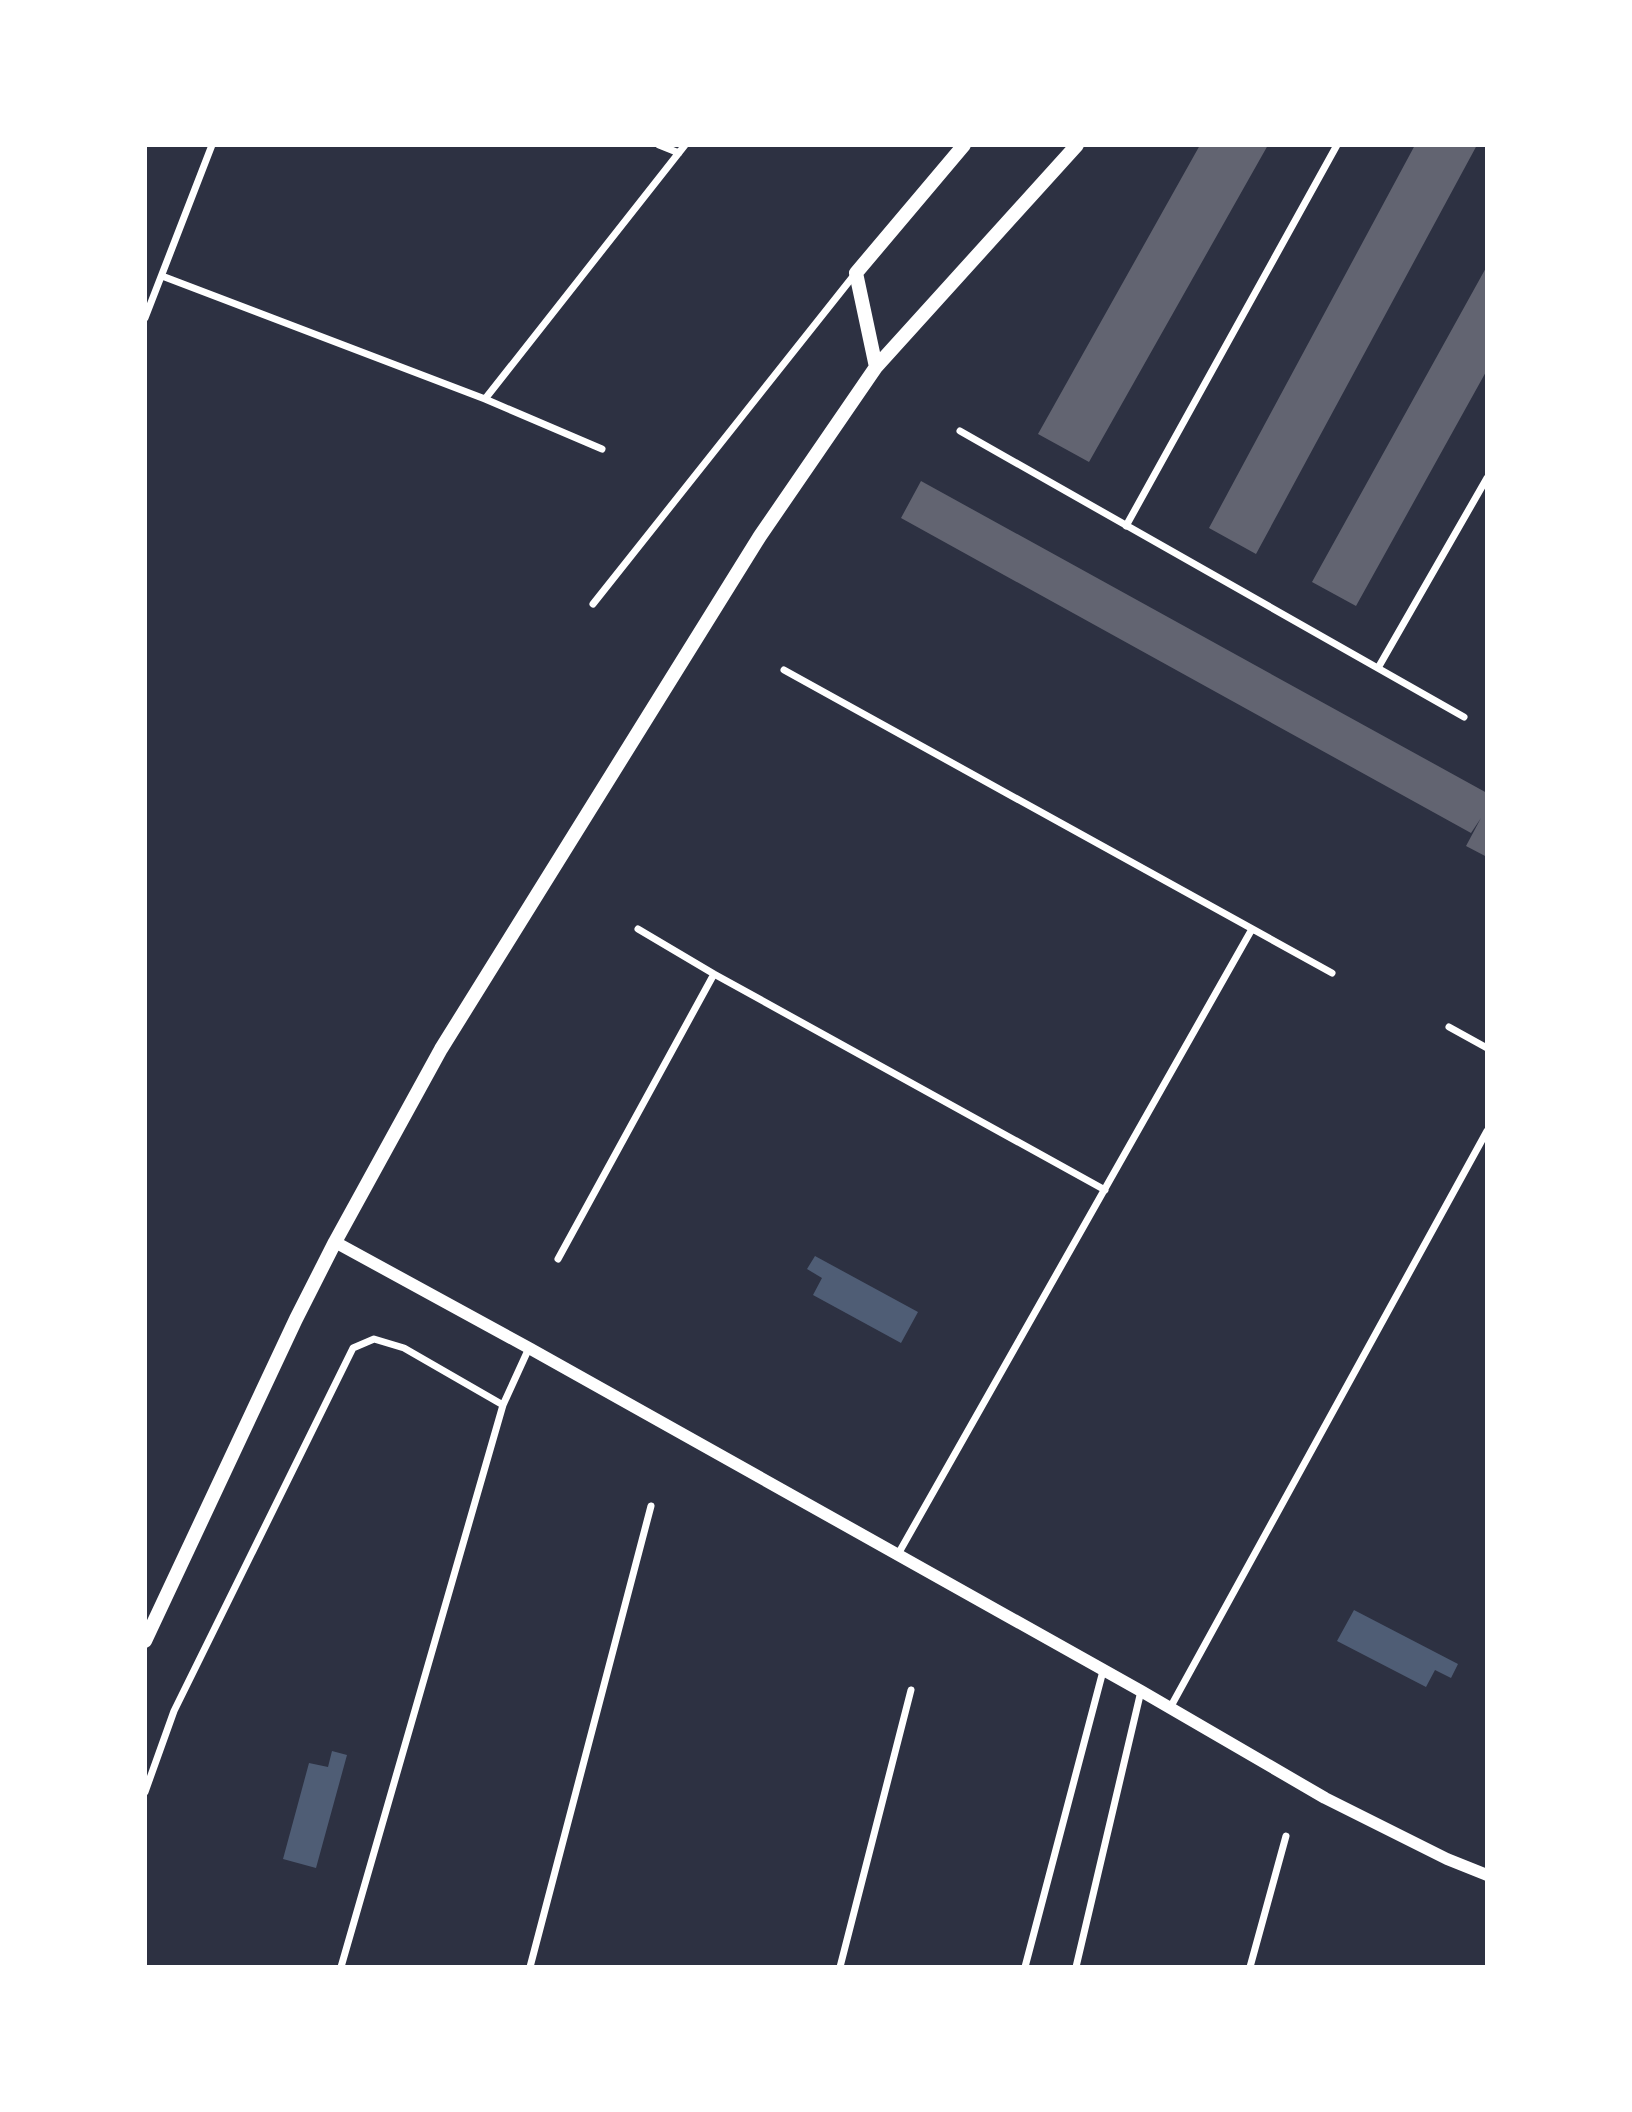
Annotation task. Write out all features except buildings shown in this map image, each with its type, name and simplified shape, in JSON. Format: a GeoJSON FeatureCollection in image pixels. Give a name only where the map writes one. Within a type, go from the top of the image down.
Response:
{"type":"FeatureCollection","features":[{"type":"Feature","properties":{"kind":"main road"},"geometry":{"type":"LineString","coordinates":[[876,367],[856,273],[964,145]]}},
{"type":"Feature","properties":{"kind":"main road"},"geometry":{"type":"LineString","coordinates":[[145,1641],[296,1319],[441,1049],[760,536],[876,367],[1077,145]]}},
{"type":"Feature","properties":{"kind":"street"},"geometry":{"type":"LineString","coordinates":[[145,318],[212,145]]}},
{"type":"Feature","properties":{"kind":"street"},"geometry":{"type":"LineString","coordinates":[[659,145],[679,153]]}},
{"type":"Feature","properties":{"kind":"street"},"geometry":{"type":"LineString","coordinates":[[485,399],[685,145]]}},
{"type":"Feature","properties":{"kind":"street"},"geometry":{"type":"LineString","coordinates":[[1126,526],[1337,145]]}},
{"type":"Feature","properties":{"kind":"street"},"geometry":{"type":"LineString","coordinates":[[593,604],[856,273]]}},
{"type":"Feature","properties":{"kind":"street"},"geometry":{"type":"LineString","coordinates":[[162,276],[485,399],[602,449]]}},
{"type":"Feature","properties":{"kind":"street"},"geometry":{"type":"LineString","coordinates":[[960,431],[1464,717]]}},
{"type":"Feature","properties":{"kind":"street"},"geometry":{"type":"LineString","coordinates":[[1378,668],[1487,478]]}},
{"type":"Feature","properties":{"kind":"street"},"geometry":{"type":"LineString","coordinates":[[784,670],[1332,973]]}},
{"type":"Feature","properties":{"kind":"street"},"geometry":{"type":"LineString","coordinates":[[638,929],[714,974],[1105,1190]]}},
{"type":"Feature","properties":{"kind":"street"},"geometry":{"type":"LineString","coordinates":[[897,1556],[1252,929]]}},
{"type":"Feature","properties":{"kind":"street"},"geometry":{"type":"LineString","coordinates":[[558,1259],[714,974]]}},
{"type":"Feature","properties":{"kind":"street"},"geometry":{"type":"LineString","coordinates":[[1449,1027],[1487,1048]]}},
{"type":"Feature","properties":{"kind":"street"},"geometry":{"type":"LineString","coordinates":[[1170,1708],[1487,1132]]}},
{"type":"Feature","properties":{"kind":"street"},"geometry":{"type":"LineString","coordinates":[[335,1242],[1141,1691],[1325,1798],[1447,1859],[1487,1875]]}},
{"type":"Feature","properties":{"kind":"street"},"geometry":{"type":"LineString","coordinates":[[145,1792],[174,1711],[353,1348],[374,1339],[404,1348],[503,1405]]}},
{"type":"Feature","properties":{"kind":"street"},"geometry":{"type":"LineString","coordinates":[[341,1967],[503,1405],[529,1348]]}},
{"type":"Feature","properties":{"kind":"street"},"geometry":{"type":"LineString","coordinates":[[530,1967],[651,1506]]}},
{"type":"Feature","properties":{"kind":"street"},"geometry":{"type":"LineString","coordinates":[[1026,1967],[1103,1671]]}},
{"type":"Feature","properties":{"kind":"street"},"geometry":{"type":"LineString","coordinates":[[840,1967],[911,1690]]}},
{"type":"Feature","properties":{"kind":"street"},"geometry":{"type":"LineString","coordinates":[[1076,1967],[1141,1691]]}},
{"type":"Feature","properties":{"kind":"street"},"geometry":{"type":"LineString","coordinates":[[1250,1967],[1286,1836]]}},
{"type":"Feature","properties":{"kind":"water"},"geometry":{"type":"Polygon","coordinates":[[[815,1256],[918,1312],[901,1343],[813,1295],[822,1278],[807,1269],[815,1256]]]}},
{"type":"Feature","properties":{"kind":"water"},"geometry":{"type":"Polygon","coordinates":[[[1354,1610],[1458,1664],[1451,1678],[1435,1670],[1426,1687],[1337,1641],[1354,1610]]]}},
{"type":"Feature","properties":{"kind":"water"},"geometry":{"type":"Polygon","coordinates":[[[332,1751],[347,1755],[316,1868],[283,1859],[309,1763],[328,1767],[332,1751]]]}}]}
